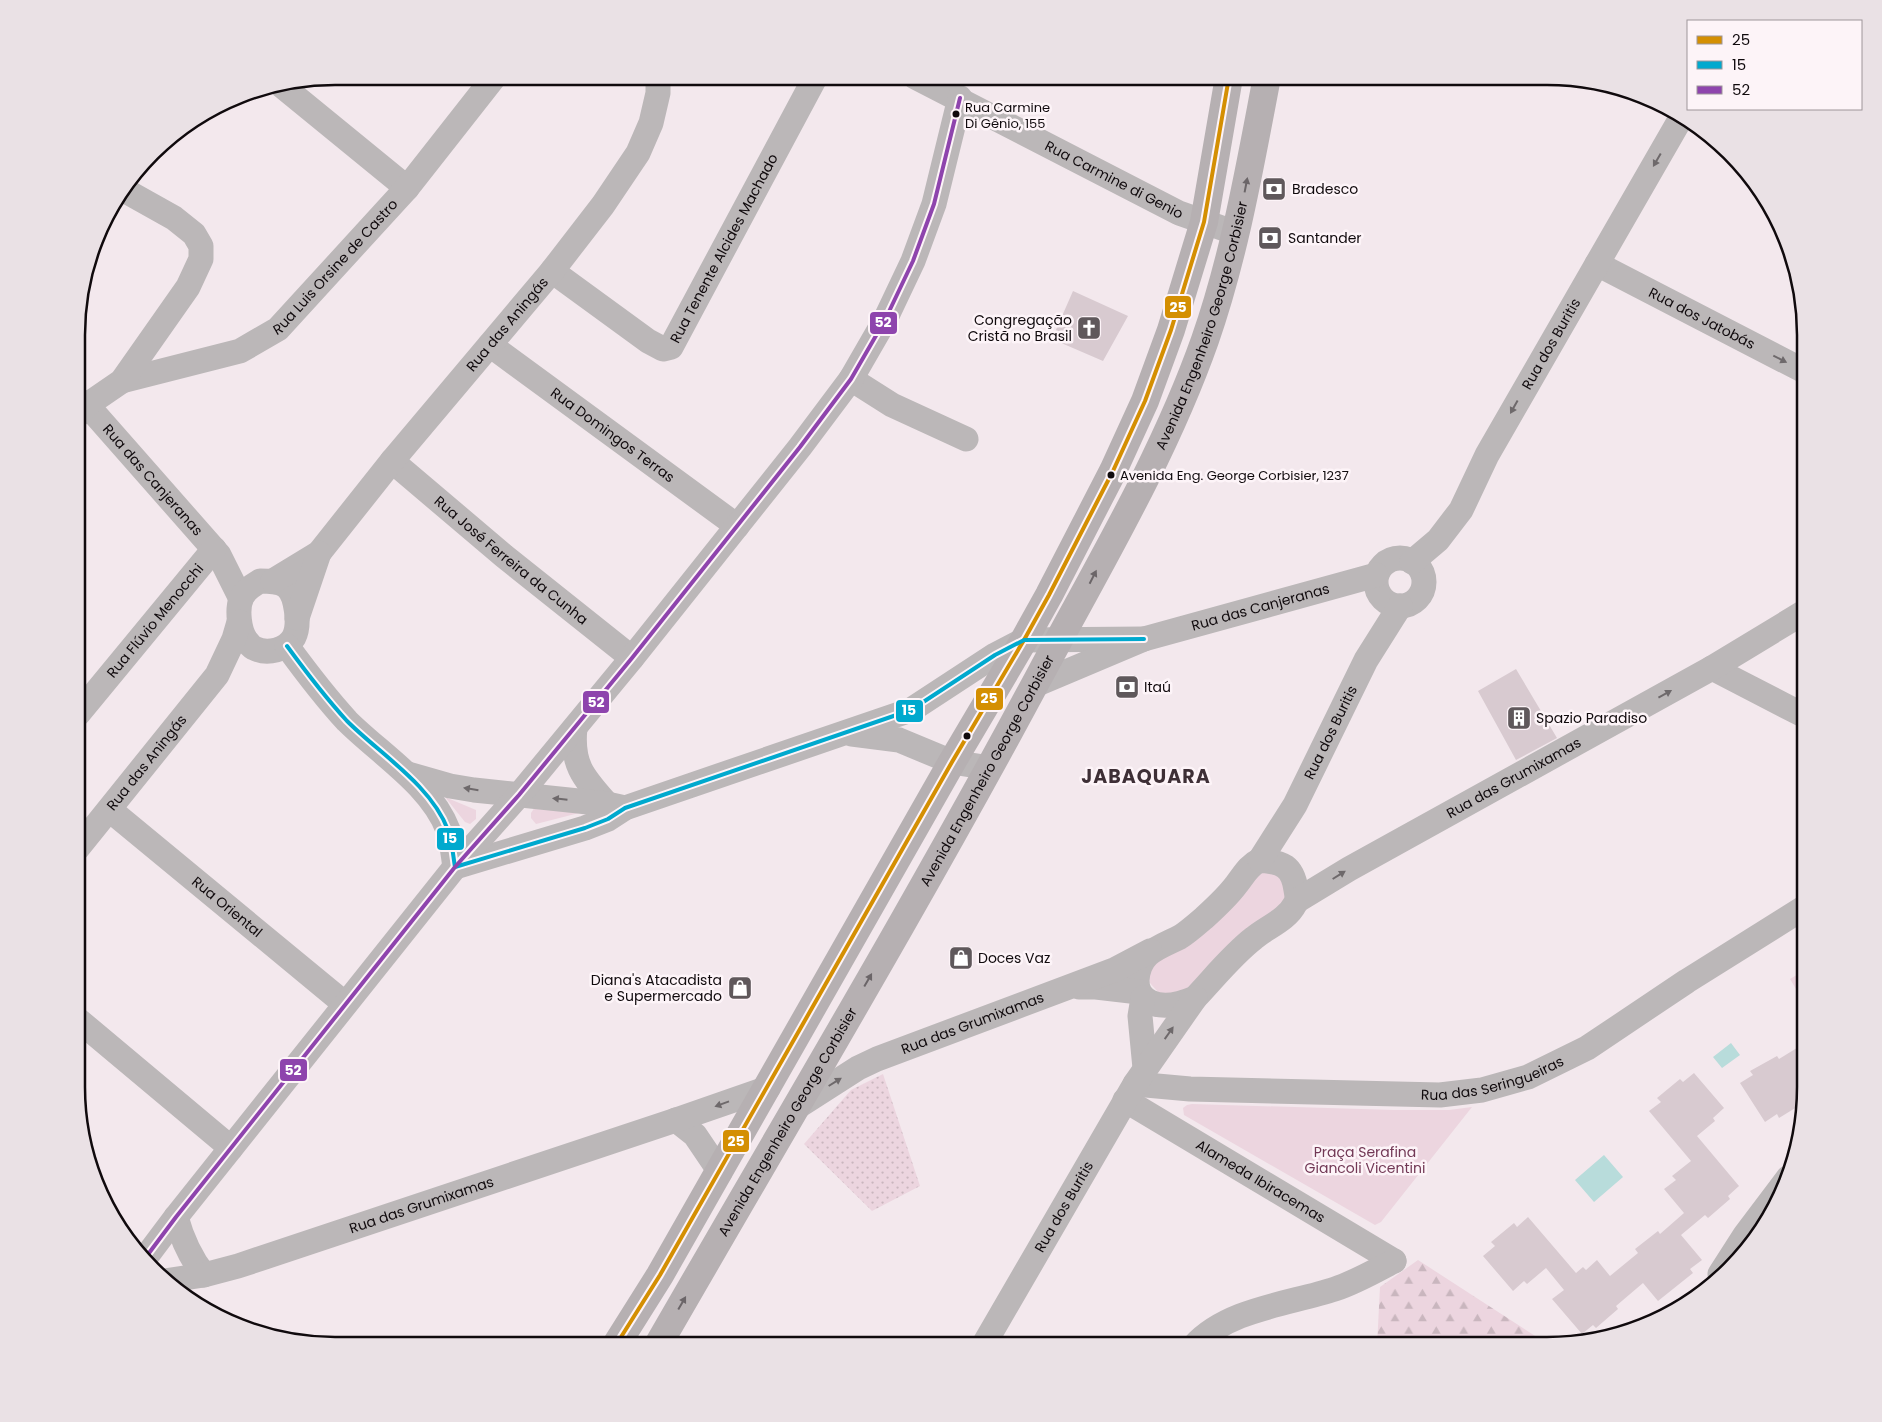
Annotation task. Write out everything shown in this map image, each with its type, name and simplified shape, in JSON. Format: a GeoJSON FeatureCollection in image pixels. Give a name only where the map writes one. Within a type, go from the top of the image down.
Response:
{"type":"FeatureCollection","features":[{"type":"Feature","properties":{"kind":"main road","name":"Avenida Engenheiro George Corbisier"},"geometry":{"type":"LineString","coordinates":[[621,1337],[660,1275],[720,1172],[952,762],[1024,640],[1113,472],[1145,401],[1171,330],[1204,222],[1228,85]]}},
{"type":"Feature","properties":{"kind":"main road","name":"Avenida Engenheiro George Corbisier"},"geometry":{"type":"LineString","coordinates":[[663,1337],[990,768],[1080,602],[1175,414],[1205,338],[1236,233],[1265,85]]}},
{"type":"Feature","properties":{"kind":"street","name":"Rua Luis Orsine de Castro"},"geometry":{"type":"LineString","coordinates":[[122,381],[240,351],[278,329],[407,188],[489,85]]}},
{"type":"Feature","properties":{"kind":"street","name":"Rua das Aningás"},"geometry":{"type":"LineString","coordinates":[[297,618],[319,553],[392,461],[552,271],[603,205],[638,153],[651,123],[658,94],[658,85]]}},
{"type":"Feature","properties":{"kind":"street","name":"Rua Tenente Alcides Machado"},"geometry":{"type":"LineString","coordinates":[[552,271],[648,341],[663,349],[671,347],[811,85]]}},
{"type":"Feature","properties":{"kind":"street","name":"Rua Carmine di Genio"},"geometry":{"type":"LineString","coordinates":[[933,85],[1179,213],[1236,233]]}},
{"type":"Feature","properties":{"kind":"street"},"geometry":{"type":"LineString","coordinates":[[287,90],[407,188]]}},
{"type":"Feature","properties":{"kind":"street"},"geometry":{"type":"LineString","coordinates":[[149,1254],[455,867],[519,795],[632,658],[800,447],[851,379],[885,320],[913,260],[934,204],[960,98]]}},
{"type":"Feature","properties":{"kind":"street","name":"Rua dos Buritis"},"geometry":{"type":"LineString","coordinates":[[1412,562],[1438,540],[1461,510],[1487,455],[1678,123]]}},
{"type":"Feature","properties":{"kind":"street"},"geometry":{"type":"LineString","coordinates":[[85,404],[122,381],[188,287],[201,259],[201,246],[194,234],[174,218],[129,193]]}},
{"type":"Feature","properties":{"kind":"street","name":"Rua dos Jatobás"},"geometry":{"type":"LineString","coordinates":[[1597,264],[1797,367]]}},
{"type":"Feature","properties":{"kind":"street","name":"Rua Domingos Terras"},"geometry":{"type":"LineString","coordinates":[[490,345],[737,526]]}},
{"type":"Feature","properties":{"kind":"street"},"geometry":{"type":"LineString","coordinates":[[851,379],[892,405],[966,439]]}},
{"type":"Feature","properties":{"kind":"street","name":"Rua das Canjeranas"},"geometry":{"type":"LineString","coordinates":[[85,411],[216,552],[267,581]]}},
{"type":"Feature","properties":{"kind":"street","name":"Rua José Ferreira da Cunha"},"geometry":{"type":"LineString","coordinates":[[392,461],[504,556],[632,658]]}},
{"type":"Feature","properties":{"kind":"street","name":"Rua das Canjeranas"},"geometry":{"type":"LineString","coordinates":[[216,552],[240,610]]}},
{"type":"Feature","properties":{"kind":"street","name":"Rua Flúvio Menocchi"},"geometry":{"type":"LineString","coordinates":[[85,706],[216,552]]}},
{"type":"Feature","properties":{"kind":"street","name":"Rua das Aningás"},"geometry":{"type":"LineString","coordinates":[[267,581],[319,553]]}},
{"type":"Feature","properties":{"kind":"street"},"geometry":{"type":"LineString","coordinates":[[1405,559],[1418,567],[1424,581],[1423,588],[1414,601],[1386,593],[1384,563],[1391,560],[1405,559]]}},
{"type":"Feature","properties":{"kind":"street"},"geometry":{"type":"LineString","coordinates":[[267,581],[286,586],[295,599],[297,618],[295,636],[277,649],[253,648],[243,636],[240,610],[252,586],[267,581]]}},
{"type":"Feature","properties":{"kind":"street","name":"Rua dos Buritis"},"geometry":{"type":"LineString","coordinates":[[1268,861],[1366,660],[1386,593]]}},
{"type":"Feature","properties":{"kind":"street","name":"Rua das Canjeranas"},"geometry":{"type":"LineString","coordinates":[[616,806],[911,710],[994,655],[1024,640],[1144,638],[1386,593]]}},
{"type":"Feature","properties":{"kind":"street","name":"Rua das Aningás"},"geometry":{"type":"LineString","coordinates":[[85,840],[217,675],[234,640],[240,610]]}},
{"type":"Feature","properties":{"kind":"street","name":"Rua das Grumixamas"},"geometry":{"type":"LineString","coordinates":[[1066,988],[1096,987],[1141,995],[1155,1004],[1172,1005],[1184,1003],[1195,998],[1242,948],[1282,918],[1294,907],[1298,900],[1349,869],[1712,668],[1797,616]]}},
{"type":"Feature","properties":{"kind":"street","name":"Rua das Canjeranas"},"geometry":{"type":"LineString","coordinates":[[1035,684],[1144,638]]}},
{"type":"Feature","properties":{"kind":"street"},"geometry":{"type":"LineString","coordinates":[[277,649],[316,685],[348,721],[408,774],[442,816],[449,832],[455,867]]}},
{"type":"Feature","properties":{"kind":"street","name":"Rua das Aningás"},"geometry":{"type":"LineString","coordinates":[[217,675],[242,662],[277,649]]}},
{"type":"Feature","properties":{"kind":"street"},"geometry":{"type":"LineString","coordinates":[[1712,668],[1797,711]]}},
{"type":"Feature","properties":{"kind":"street"},"geometry":{"type":"LineString","coordinates":[[908,743],[907,729],[911,710]]}},
{"type":"Feature","properties":{"kind":"street"},"geometry":{"type":"LineString","coordinates":[[575,728],[576,757],[584,777],[616,806]]}},
{"type":"Feature","properties":{"kind":"street","name":"Rua das Canjeranas"},"geometry":{"type":"LineString","coordinates":[[845,733],[888,738],[908,743],[952,762],[990,768]]}},
{"type":"Feature","properties":{"kind":"street"},"geometry":{"type":"LineString","coordinates":[[408,774],[450,786],[616,806]]}},
{"type":"Feature","properties":{"kind":"street"},"geometry":{"type":"LineString","coordinates":[[455,867],[585,828],[608,819],[616,806]]}},
{"type":"Feature","properties":{"kind":"street","name":"Rua Oriental"},"geometry":{"type":"LineString","coordinates":[[110,810],[345,1004]]}},
{"type":"Feature","properties":{"kind":"street"},"geometry":{"type":"LineString","coordinates":[[1268,861],[1285,866],[1294,876],[1298,900]]}},
{"type":"Feature","properties":{"kind":"street","name":"Rua das Grumixamas"},"geometry":{"type":"LineString","coordinates":[[794,1109],[858,1068],[877,1059],[1114,970],[1182,936],[1204,918],[1237,884],[1245,872],[1268,861]]}},
{"type":"Feature","properties":{"kind":"street","name":"Rua das Seringueiras"},"geometry":{"type":"LineString","coordinates":[[1135,1084],[1190,1089],[1432,1095],[1482,1090],[1528,1077],[1587,1048],[1687,981],[1797,912]]}},
{"type":"Feature","properties":{"kind":"street"},"geometry":{"type":"LineString","coordinates":[[1135,1084],[1141,995],[1137,985],[1138,972],[1150,951]]}},
{"type":"Feature","properties":{"kind":"street","name":"Rua dos Buritis"},"geometry":{"type":"LineString","coordinates":[[989,1337],[1135,1084],[1195,998]]}},
{"type":"Feature","properties":{"kind":"street"},"geometry":{"type":"LineString","coordinates":[[85,1026],[231,1148]]}},
{"type":"Feature","properties":{"kind":"street","name":"Rua das Grumixamas"},"geometry":{"type":"LineString","coordinates":[[834,1039],[842,1050],[850,1055],[877,1059]]}},
{"type":"Feature","properties":{"kind":"street","name":"Alameda Ibiracemas"},"geometry":{"type":"LineString","coordinates":[[1135,1084],[1394,1261],[1336,1288],[1232,1319],[1202,1337]]}},
{"type":"Feature","properties":{"kind":"street","name":"Rua das Grumixamas"},"geometry":{"type":"LineString","coordinates":[[176,1279],[204,1275],[238,1266],[768,1088]]}},
{"type":"Feature","properties":{"kind":"street"},"geometry":{"type":"LineString","coordinates":[[676,1120],[695,1134],[720,1172]]}},
{"type":"Feature","properties":{"kind":"street"},"geometry":{"type":"LineString","coordinates":[[1732,1255],[1765,1209]]}},
{"type":"Feature","properties":{"kind":"street"},"geometry":{"type":"LineString","coordinates":[[176,1217],[186,1248],[192,1260],[204,1275]]}},
{"type":"Feature","properties":{"kind":"green space"},"geometry":{"type":"Polygon","coordinates":[[[445,797],[476,810],[476,819],[470,824],[465,822],[445,797]]]}},
{"type":"Feature","properties":{"kind":"green space"},"geometry":{"type":"Polygon","coordinates":[[[535,807],[579,813],[536,824],[531,818],[531,813],[535,807]]]}},
{"type":"Feature","properties":{"kind":"green space"},"geometry":{"type":"Polygon","coordinates":[[[1272,870],[1293,893],[1190,993],[1165,996],[1157,991],[1150,983],[1148,975],[1150,965],[1255,875],[1272,870]]]}},
{"type":"Feature","properties":{"kind":"green space"},"geometry":{"type":"Polygon","coordinates":[[[1797,975],[1797,991],[1790,979],[1797,975]]]}},
{"type":"Feature","properties":{"kind":"green space"},"geometry":{"type":"Polygon","coordinates":[[[883,1074],[920,1186],[872,1211],[804,1144],[851,1090],[883,1074]]]}},
{"type":"Feature","properties":{"kind":"green space","name":"Praça Serafina Giancoli Vicentini"},"geometry":{"type":"Polygon","coordinates":[[[1192,1104],[1394,1110],[1449,1110],[1472,1107],[1381,1222],[1375,1225],[1184,1115],[1183,1108],[1192,1104]]]}},
{"type":"Feature","properties":{"kind":"green space"},"geometry":{"type":"Polygon","coordinates":[[[1418,1260],[1537,1337],[1377,1337],[1380,1287],[1418,1260]]]}},
{"type":"Feature","properties":{"kind":"water"},"geometry":{"type":"Polygon","coordinates":[[[1731,1043],[1740,1055],[1722,1068],[1713,1057],[1731,1043]]]}},
{"type":"Feature","properties":{"kind":"water"},"geometry":{"type":"Polygon","coordinates":[[[1604,1155],[1623,1177],[1594,1202],[1575,1180],[1604,1155]]]}},
{"type":"Feature","properties":{"kind":"building","name":"Congregação Cristã no Brasil"},"geometry":{"type":"Polygon","coordinates":[[[1073,291],[1128,316],[1103,361],[1052,339],[1073,291]]]}},
{"type":"Feature","properties":{"kind":"building","name":"Spazio Paradiso"},"geometry":{"type":"Polygon","coordinates":[[[1516,669],[1557,738],[1516,760],[1478,691],[1516,669]]]}},
{"type":"Feature","properties":{"kind":"building"},"geometry":{"type":"Polygon","coordinates":[[[1797,1048],[1796,1108],[1779,1118],[1777,1114],[1765,1122],[1740,1083],[1753,1075],[1750,1071],[1777,1056],[1779,1059],[1797,1048]]]}},
{"type":"Feature","properties":{"kind":"building"},"geometry":{"type":"Polygon","coordinates":[[[1694,1073],[1724,1108],[1713,1118],[1715,1121],[1697,1136],[1739,1186],[1728,1196],[1730,1199],[1708,1218],[1705,1215],[1681,1235],[1702,1260],[1690,1269],[1693,1273],[1658,1301],[1643,1283],[1616,1306],[1618,1309],[1596,1328],[1593,1325],[1582,1334],[1552,1299],[1564,1290],[1546,1268],[1527,1284],[1524,1281],[1513,1291],[1483,1256],[1495,1246],[1491,1242],[1514,1223],[1517,1227],[1528,1217],[1576,1273],[1583,1267],[1586,1270],[1597,1260],[1610,1276],[1638,1253],[1635,1249],[1658,1231],[1660,1234],[1684,1213],[1664,1189],[1676,1180],[1672,1176],[1691,1161],[1649,1111],[1661,1102],[1657,1098],[1680,1079],[1683,1082],[1694,1073]]]}},
{"type":"Feature","properties":{"kind":"transit line","name":"25"},"geometry":{"type":"LineString","coordinates":[[621,1337],[660,1275],[952,762],[1024,640],[1113,471],[1145,401],[1171,330],[1204,222],[1228,85]]}},
{"type":"Feature","properties":{"kind":"transit line","name":"52"},"geometry":{"type":"LineString","coordinates":[[149,1254],[455,867],[519,795],[632,658],[800,447],[851,379],[885,320],[913,261],[934,204],[960,98]]}},
{"type":"Feature","properties":{"kind":"transit line","name":"15"},"geometry":{"type":"LineString","coordinates":[[287,646],[347,721],[404,771],[430,799],[448,830],[455,867],[585,828],[608,819],[625,808],[911,710],[995,655],[1024,640],[1144,639]]}},
{"type":"Feature","properties":{"kind":"place","name":"Rua Carmine Di Gênio, 155"},"geometry":{"type":"Point","coordinates":[956,114]}},
{"type":"Feature","properties":{"kind":"place","name":"Bradesco"},"geometry":{"type":"Point","coordinates":[1274,189]}},
{"type":"Feature","properties":{"kind":"place","name":"Santander"},"geometry":{"type":"Point","coordinates":[1270,238]}},
{"type":"Feature","properties":{"kind":"place","name":"Congregação Cristã no Brasil"},"geometry":{"type":"Point","coordinates":[1089,328]}},
{"type":"Feature","properties":{"kind":"place","name":"Avenida Eng. George Corbisier, 1237"},"geometry":{"type":"Point","coordinates":[1111,475]}},
{"type":"Feature","properties":{"kind":"place","name":"Itaú"},"geometry":{"type":"Point","coordinates":[1127,687]}},
{"type":"Feature","properties":{"kind":"place","name":"Spazio Paradiso"},"geometry":{"type":"Point","coordinates":[1519,718]}},
{"type":"Feature","properties":{"kind":"place","name":"Doces Vaz"},"geometry":{"type":"Point","coordinates":[961,958]}},
{"type":"Feature","properties":{"kind":"place","name":"Diana's Atacadista e Supermercado"},"geometry":{"type":"Point","coordinates":[740,988]}},
{"type":"Feature","properties":{"kind":"district","name":"JABAQUARA"},"geometry":{"type":"Point","coordinates":[1146,776]}}]}
